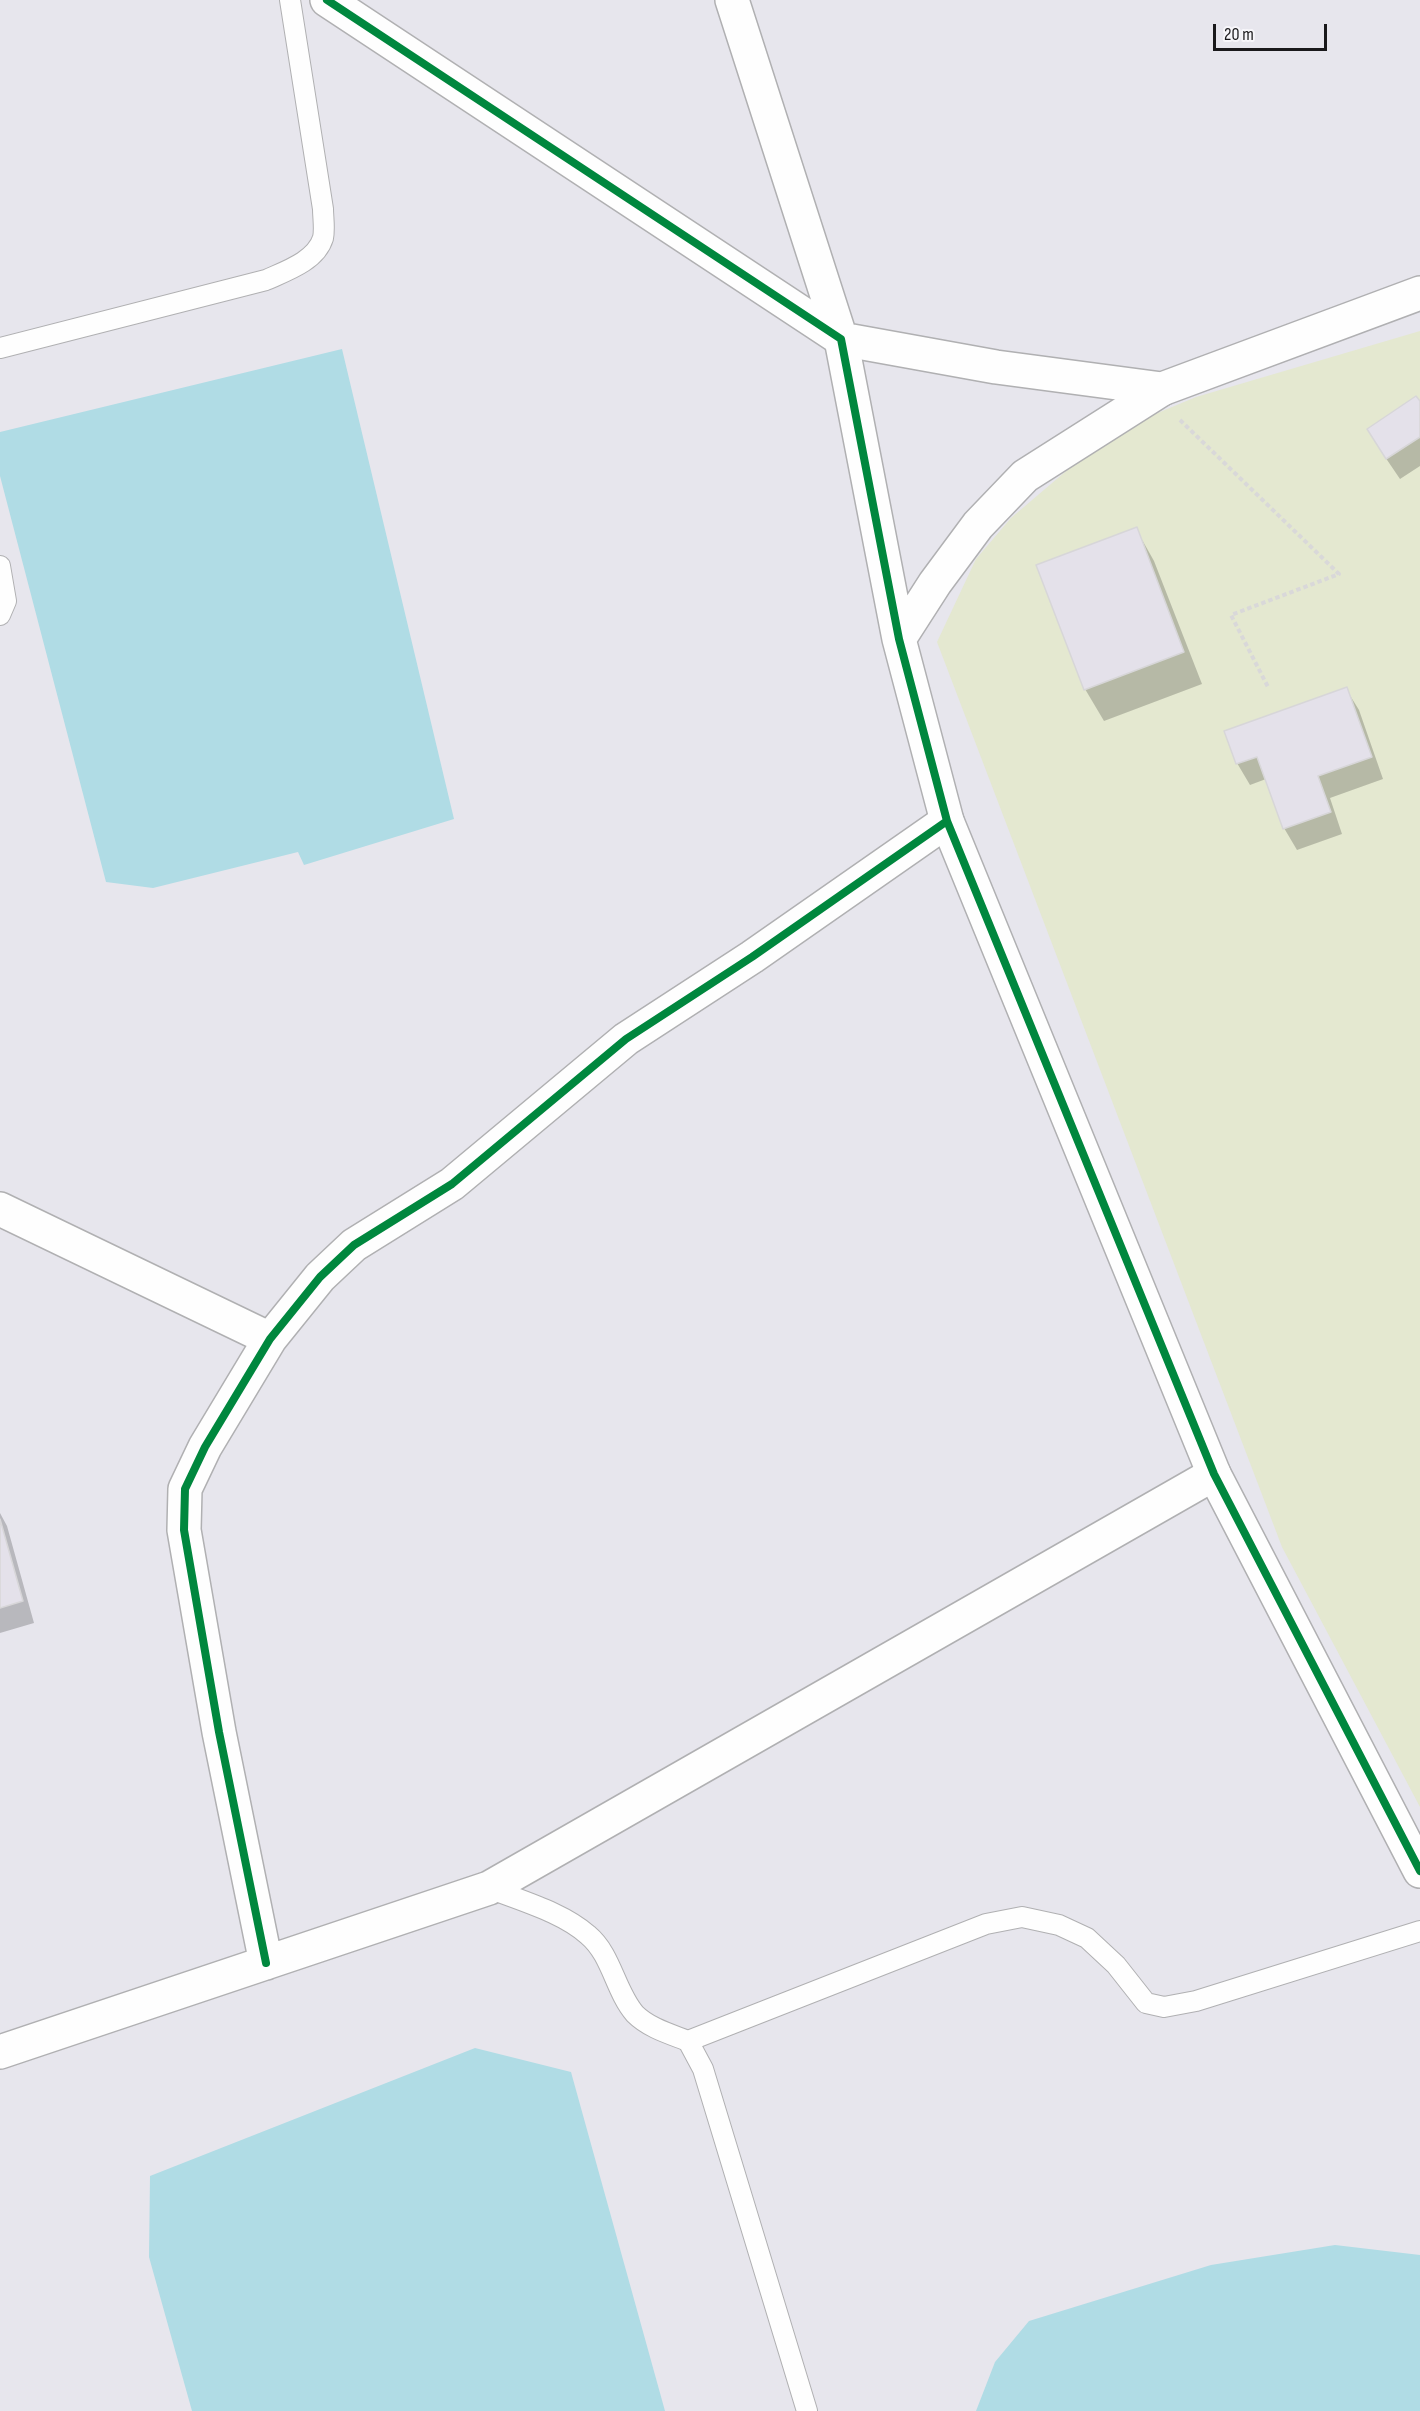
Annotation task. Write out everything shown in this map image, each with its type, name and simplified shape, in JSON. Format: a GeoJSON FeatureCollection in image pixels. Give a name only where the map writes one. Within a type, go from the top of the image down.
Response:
{"type":"FeatureCollection","features":[{"type":"Feature","properties":{"kind":"street"},"geometry":{"type":"LineString","coordinates":[[327,0],[841,339],[996,367],[1162,389]]}},
{"type":"Feature","properties":{"kind":"street"},"geometry":{"type":"LineString","coordinates":[[732,0],[841,339],[899,639],[947,821],[1214,1474],[1420,1871]]}},
{"type":"Feature","properties":{"kind":"street"},"geometry":{"type":"LineString","coordinates":[[899,639],[935,583],[978,525],[1025,476],[1162,389],[1420,293]]}},
{"type":"Feature","properties":{"kind":"street"},"geometry":{"type":"LineString","coordinates":[[266,1963],[219,1732],[184,1530],[185,1489],[205,1447],[270,1339],[320,1277],[354,1245],[452,1184],[626,1039],[752,957],[947,821]]}},
{"type":"Feature","properties":{"kind":"street"},"geometry":{"type":"LineString","coordinates":[[0,1209],[270,1339]]}},
{"type":"Feature","properties":{"kind":"street"},"geometry":{"type":"LineString","coordinates":[[0,2052],[489,1888],[1214,1474]]}},
{"type":"Feature","properties":{"kind":"lane"},"geometry":{"type":"LineString","coordinates":[[0,348],[266,280],[293,268],[311,256],[323,238],[323,208],[290,0]]}},
{"type":"Feature","properties":{"kind":"lane"},"geometry":{"type":"LineString","coordinates":[[0,566],[6,601],[0,615]]}},
{"type":"Feature","properties":{"kind":"lane"},"geometry":{"type":"LineString","coordinates":[[489,1888],[555,1915],[589,1936],[606,1960],[635,2013],[653,2027],[688,2041],[703,2070],[807,2411]]}},
{"type":"Feature","properties":{"kind":"lane"},"geometry":{"type":"LineString","coordinates":[[688,2041],[986,1924],[1022,1917],[1059,1925],[1087,1938],[1116,1965],[1146,2003],[1164,2007],[1196,2001],[1420,1931]]}},
{"type":"Feature","properties":{"kind":"path"},"geometry":{"type":"LineString","coordinates":[[1162,389],[1168,409],[1339,574],[1231,615],[1268,687]]}},
{"type":"Feature","properties":{"kind":"shaded area"},"geometry":{"type":"Polygon","coordinates":[[[0,0],[1420,0],[1420,2411],[0,2411],[0,0]]]}},
{"type":"Feature","properties":{"kind":"green space"},"geometry":{"type":"Polygon","coordinates":[[[1420,331],[1420,1807],[1282,1547],[937,642],[976,559],[1011,518],[1112,432],[1196,397],[1420,331]]]}},
{"type":"Feature","properties":{"kind":"water"},"geometry":{"type":"Polygon","coordinates":[[[342,349],[454,819],[304,865],[298,852],[153,888],[106,882],[0,476],[0,432],[342,349]]]}},
{"type":"Feature","properties":{"kind":"water"},"geometry":{"type":"Polygon","coordinates":[[[475,2048],[571,2072],[665,2411],[192,2411],[149,2257],[150,2176],[475,2048]]]}},
{"type":"Feature","properties":{"kind":"water"},"geometry":{"type":"Polygon","coordinates":[[[1335,2245],[1420,2255],[1420,2411],[976,2411],[995,2362],[1029,2321],[1211,2265],[1335,2245]]]}},
{"type":"Feature","properties":{"kind":"building"},"geometry":{"type":"Polygon","coordinates":[[[1416,396],[1420,401],[1420,437],[1386,459],[1367,429],[1416,396]]]}},
{"type":"Feature","properties":{"kind":"building"},"geometry":{"type":"Polygon","coordinates":[[[1137,527],[1184,652],[1084,690],[1036,565],[1137,527]]]}},
{"type":"Feature","properties":{"kind":"building"},"geometry":{"type":"Polygon","coordinates":[[[1347,687],[1372,757],[1318,776],[1331,812],[1283,829],[1257,757],[1236,764],[1224,731],[1347,687]]]}},
{"type":"Feature","properties":{"kind":"building"},"geometry":{"type":"Polygon","coordinates":[[[0,1519],[23,1601],[0,1608],[0,1519]]]}},
{"type":"Feature","properties":{"kind":"cycle path"},"geometry":{"type":"LineString","coordinates":[[327,0],[841,339],[899,639],[947,821],[1214,1474],[1420,1871]]}},
{"type":"Feature","properties":{"kind":"cycle path"},"geometry":{"type":"LineString","coordinates":[[266,1963],[219,1732],[184,1530],[185,1489],[205,1447],[270,1339],[320,1277],[354,1245],[452,1184],[626,1039],[752,957],[947,821]]}}]}
